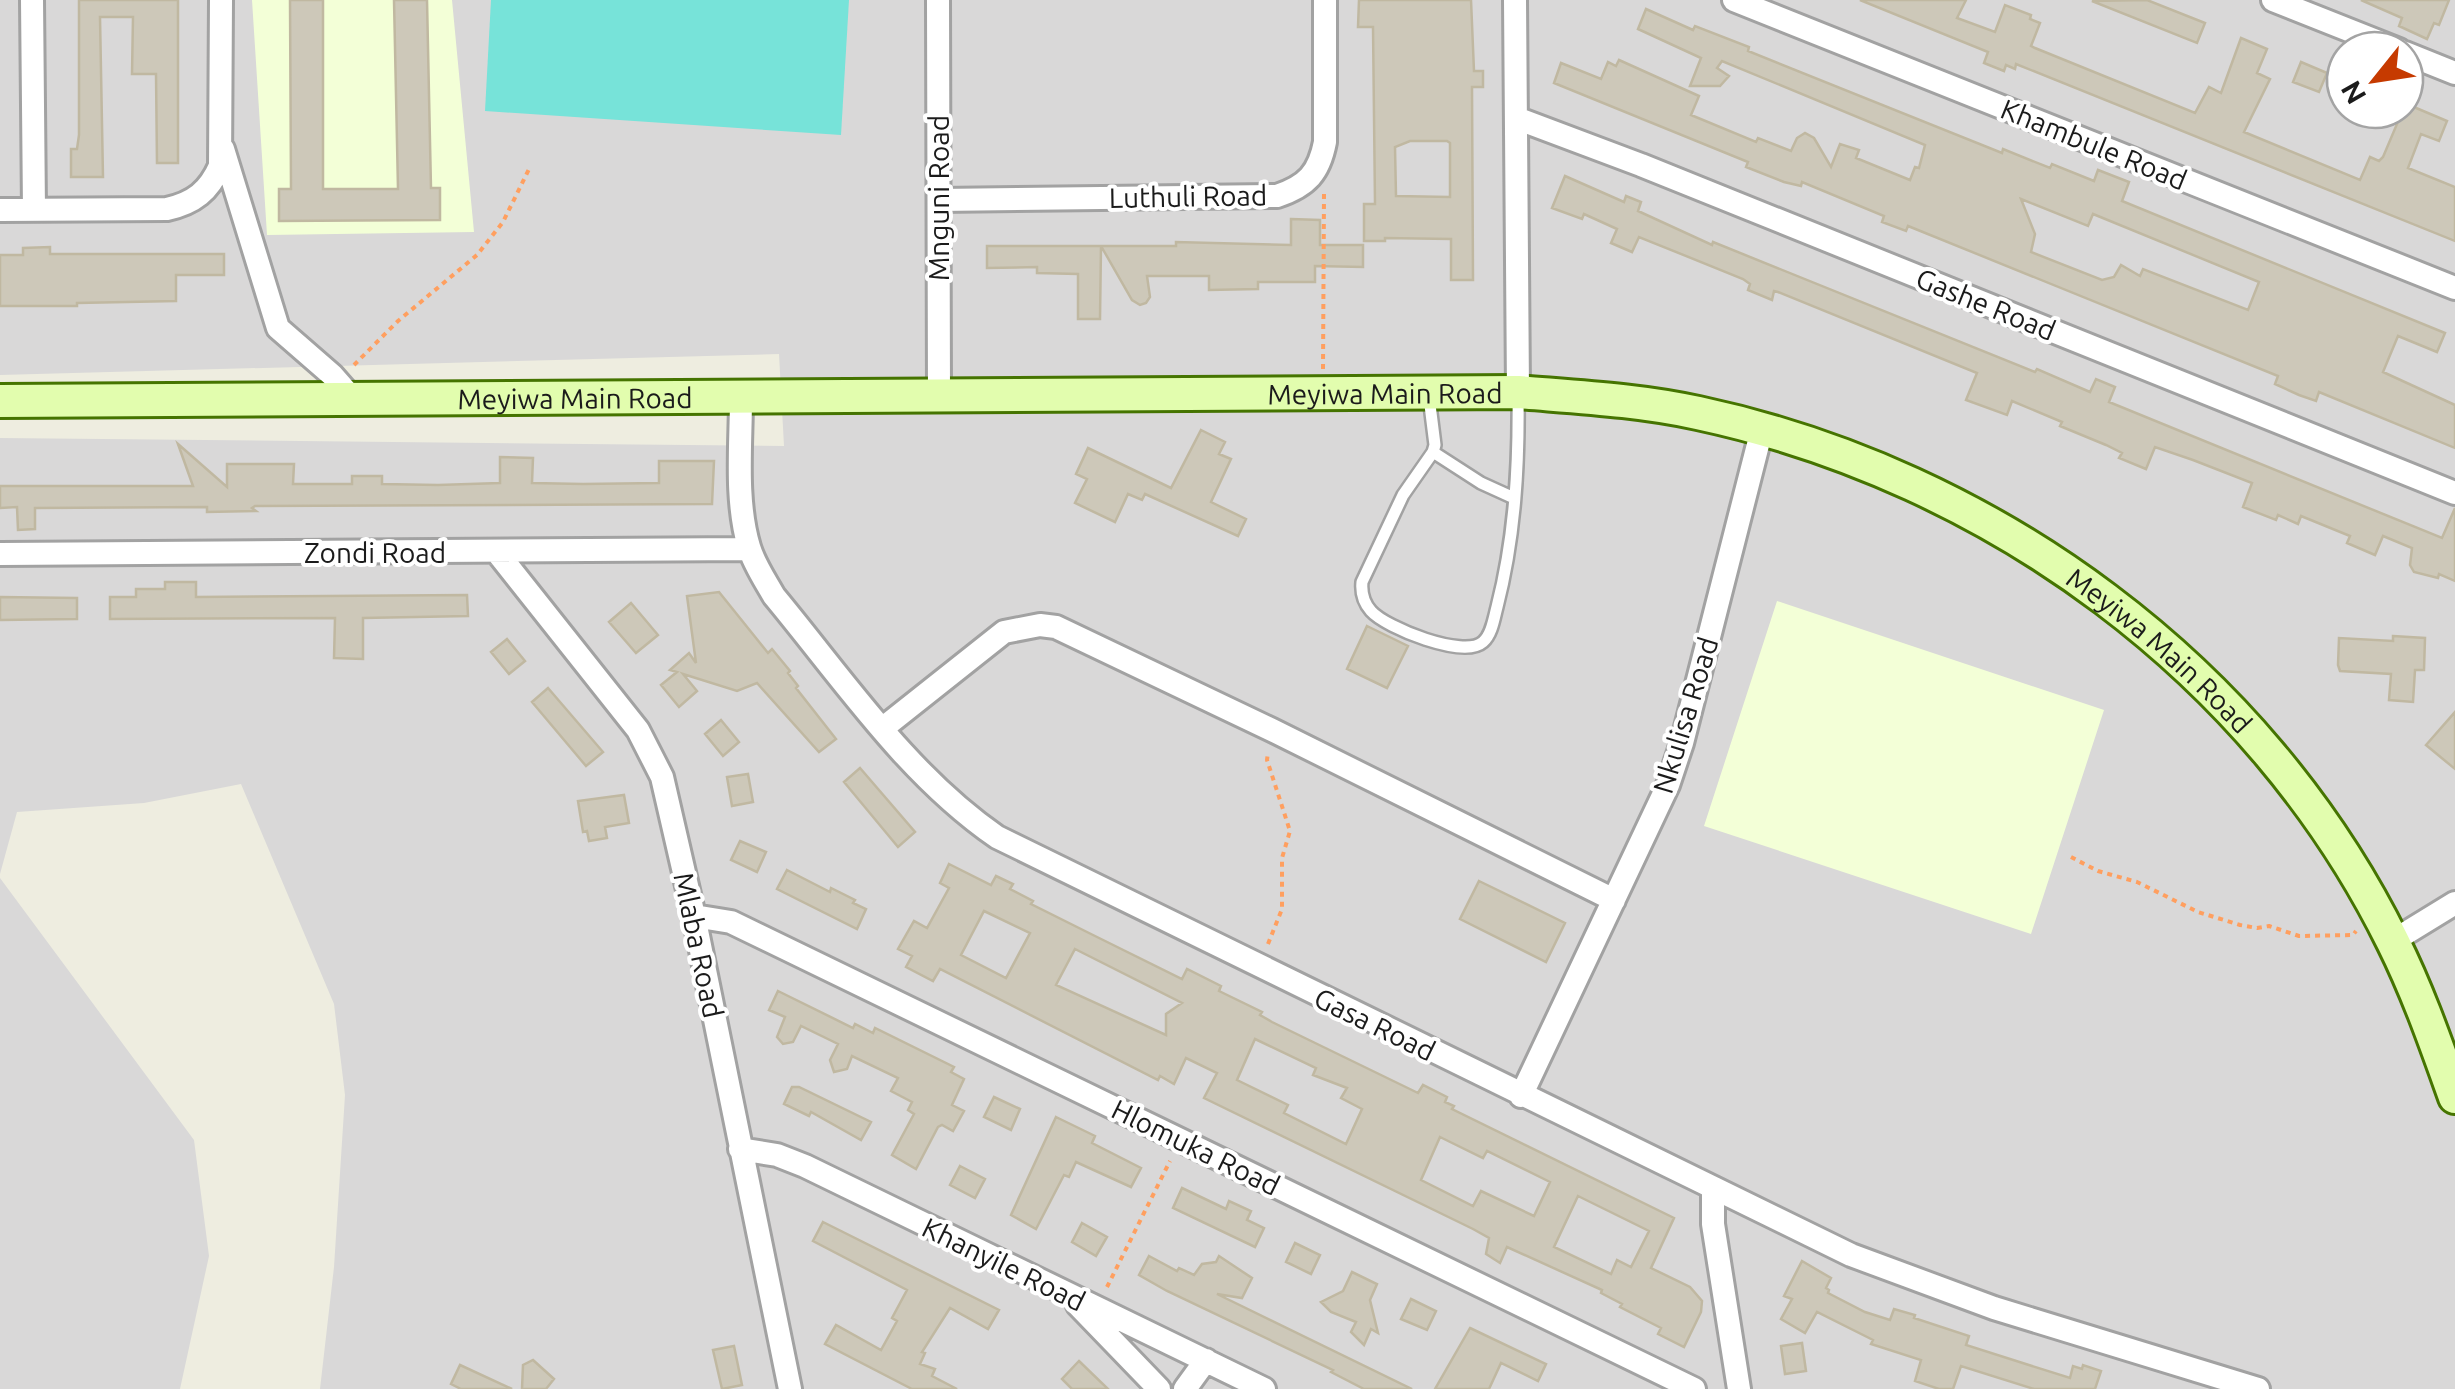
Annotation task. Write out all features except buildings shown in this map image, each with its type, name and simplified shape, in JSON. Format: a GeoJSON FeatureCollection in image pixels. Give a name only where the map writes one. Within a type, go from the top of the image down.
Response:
{"type":"FeatureCollection","features":[{"type":"Feature","properties":{"kind":"street"},"geometry":{"type":"LineString","coordinates":[[32,0],[34,210]]}},
{"type":"Feature","properties":{"kind":"street"},"geometry":{"type":"LineString","coordinates":[[0,210],[167,209],[185,205],[212,183],[220,166],[221,0]]}},
{"type":"Feature","properties":{"kind":"street","name":"Mnguni Road"},"geometry":{"type":"LineString","coordinates":[[938,0],[938,397]]}},
{"type":"Feature","properties":{"kind":"street"},"geometry":{"type":"LineString","coordinates":[[1321,164],[1326,142],[1326,0]]}},
{"type":"Feature","properties":{"kind":"street"},"geometry":{"type":"LineString","coordinates":[[1514,0],[1518,392]]}},
{"type":"Feature","properties":{"kind":"street","name":"Khambule Road"},"geometry":{"type":"LineString","coordinates":[[1734,0],[2455,288]]}},
{"type":"Feature","properties":{"kind":"street"},"geometry":{"type":"LineString","coordinates":[[2273,0],[2349,30]]}},
{"type":"Feature","properties":{"kind":"street"},"geometry":{"type":"LineString","coordinates":[[2425,60],[2455,72]]}},
{"type":"Feature","properties":{"kind":"street","name":"Gashe Road"},"geometry":{"type":"LineString","coordinates":[[1516,118],[1660,172],[2455,493]]}},
{"type":"Feature","properties":{"kind":"street"},"geometry":{"type":"LineString","coordinates":[[221,144],[278,328],[342,387]]}},
{"type":"Feature","properties":{"kind":"street","name":"Luthuli Road"},"geometry":{"type":"LineString","coordinates":[[939,200],[1277,196],[1310,181],[1321,164]]}},
{"type":"Feature","properties":{"kind":"street","name":"Meyiwa Main Road"},"geometry":{"type":"LineString","coordinates":[[0,401],[342,387],[741,397],[1518,392],[1631,402],[1762,429],[1843,453],[1949,499],[2043,554],[2106,598],[2224,703],[2312,808],[2385,927],[2426,1017],[2455,1096]]}},
{"type":"Feature","properties":{"kind":"street","name":"Gasa Road"},"geometry":{"type":"LineString","coordinates":[[741,397],[742,503],[749,549],[774,596],[930,783],[997,837],[1712,1188],[1913,1280],[2258,1389]]}},
{"type":"Feature","properties":{"kind":"street","name":"Nkulisa Road"},"geometry":{"type":"LineString","coordinates":[[1522,1096],[1668,786],[1762,429]]}},
{"type":"Feature","properties":{"kind":"street","name":"Zondi Road"},"geometry":{"type":"LineString","coordinates":[[0,554],[749,549]]}},
{"type":"Feature","properties":{"kind":"street","name":"Mlaba Road"},"geometry":{"type":"LineString","coordinates":[[496,551],[638,730],[662,777],[790,1389]]}},
{"type":"Feature","properties":{"kind":"street"},"geometry":{"type":"LineString","coordinates":[[882,728],[1004,632],[1040,624],[1056,627],[1614,900]]}},
{"type":"Feature","properties":{"kind":"street"},"geometry":{"type":"LineString","coordinates":[[2385,927],[2455,903]]}},
{"type":"Feature","properties":{"kind":"street","name":"Hlomuka Road"},"geometry":{"type":"LineString","coordinates":[[694,916],[731,922],[1694,1389]]}},
{"type":"Feature","properties":{"kind":"street","name":"Khanyile Road"},"geometry":{"type":"LineString","coordinates":[[740,1150],[806,1166],[1264,1389]]}},
{"type":"Feature","properties":{"kind":"street"},"geometry":{"type":"LineString","coordinates":[[1712,1188],[1713,1224],[1739,1389]]}},
{"type":"Feature","properties":{"kind":"street"},"geometry":{"type":"LineString","coordinates":[[1072,1298],[1159,1389]]}},
{"type":"Feature","properties":{"kind":"street"},"geometry":{"type":"LineString","coordinates":[[1186,1389],[1206,1360]]}},
{"type":"Feature","properties":{"kind":"lane"},"geometry":{"type":"LineString","coordinates":[[1428,392],[1435,445],[1404,495],[1362,582],[1362,591],[1368,608],[1380,618],[1441,645],[1460,648],[1481,644],[1492,625],[1509,558],[1518,392]]}},
{"type":"Feature","properties":{"kind":"lane"},"geometry":{"type":"LineString","coordinates":[[1432,452],[1482,484],[1514,498]]}},
{"type":"Feature","properties":{"kind":"path"},"geometry":{"type":"LineString","coordinates":[[1321,164],[1323,393]]}},
{"type":"Feature","properties":{"kind":"path"},"geometry":{"type":"LineString","coordinates":[[342,387],[350,368],[476,255],[503,222],[530,167]]}},
{"type":"Feature","properties":{"kind":"path"},"geometry":{"type":"LineString","coordinates":[[1259,967],[1282,909],[1282,858],[1290,831],[1267,760],[1272,730]]}},
{"type":"Feature","properties":{"kind":"path"},"geometry":{"type":"LineString","coordinates":[[2071,857],[2240,926],[2269,926],[2299,936],[2353,935],[2385,927]]}},
{"type":"Feature","properties":{"kind":"path"},"geometry":{"type":"LineString","coordinates":[[1096,1310],[1180,1140]]}},
{"type":"Feature","properties":{"kind":"shaded area"},"geometry":{"type":"Polygon","coordinates":[[[0,0],[2455,0],[2455,1389],[320,1389],[334,1267],[345,1095],[334,1004],[241,784],[144,803],[17,812],[0,874],[0,438],[784,446],[779,354],[0,375],[0,0]]]}},
{"type":"Feature","properties":{"kind":"shaded area"},"geometry":{"type":"Polygon","coordinates":[[[252,0],[452,0],[474,232],[267,235],[252,0]]]}},
{"type":"Feature","properties":{"kind":"shaded area"},"geometry":{"type":"Polygon","coordinates":[[[491,0],[849,0],[841,135],[485,111],[491,0]]]}},
{"type":"Feature","properties":{"kind":"shaded area"},"geometry":{"type":"Polygon","coordinates":[[[1777,601],[2104,710],[2031,934],[1704,826],[1777,601]]]}},
{"type":"Feature","properties":{"kind":"shaded area"},"geometry":{"type":"Polygon","coordinates":[[[0,878],[194,1140],[209,1256],[180,1389],[0,1389],[0,878]]]}}]}
